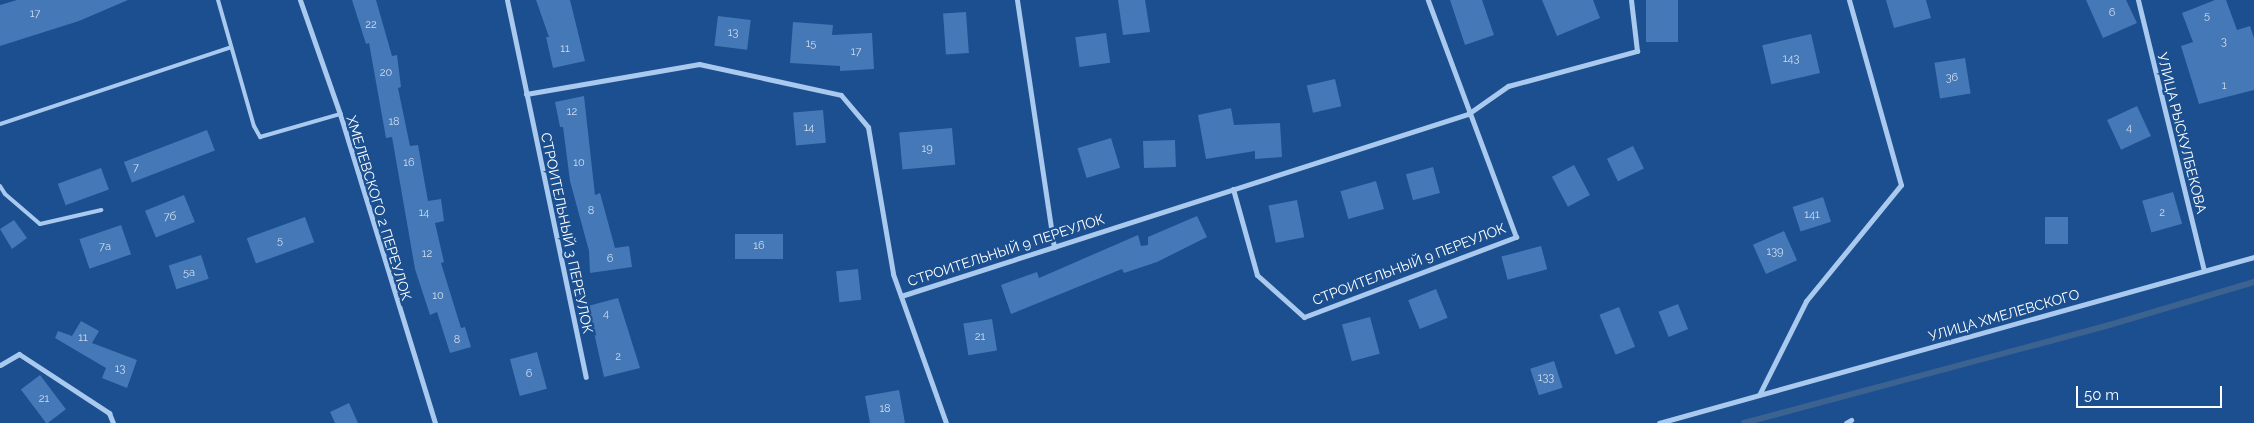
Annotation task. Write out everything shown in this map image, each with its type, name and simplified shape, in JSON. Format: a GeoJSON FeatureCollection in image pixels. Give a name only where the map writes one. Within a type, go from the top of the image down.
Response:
{"type":"FeatureCollection","features":[{"type":"Feature","properties":{"kind":"street","name":"ХМЕЛЕВСКОГО 2 ПЕРЕУЛОК"},"geometry":{"type":"LineString","coordinates":[[300,0],[340,114],[435,423]]}},
{"type":"Feature","properties":{"kind":"street","name":"СТРОИТЕЛЬНЫЙ 3 ПЕРЕУЛОК"},"geometry":{"type":"LineString","coordinates":[[507,0],[586,377]]}},
{"type":"Feature","properties":{"kind":"street"},"geometry":{"type":"LineString","coordinates":[[1017,0],[1054,247]]}},
{"type":"Feature","properties":{"kind":"street"},"geometry":{"type":"LineString","coordinates":[[1428,0],[1468,114]]}},
{"type":"Feature","properties":{"kind":"street","name":"СТРОИТЕЛЬНЫЙ 9 ПЕРЕУЛОК"},"geometry":{"type":"LineString","coordinates":[[901,296],[1468,114],[1508,86],[1637,51],[1631,0]]}},
{"type":"Feature","properties":{"kind":"street"},"geometry":{"type":"LineString","coordinates":[[1759,395],[1806,301],[1901,186],[1849,0]]}},
{"type":"Feature","properties":{"kind":"street","name":"УЛИЦА РЫСКУЛБЕКОВА"},"geometry":{"type":"LineString","coordinates":[[2138,0],[2204,270]]}},
{"type":"Feature","properties":{"kind":"street"},"geometry":{"type":"LineString","coordinates":[[526,94],[699,64],[840,94],[868,127],[893,274],[946,423]]}},
{"type":"Feature","properties":{"kind":"street","name":"СТРОИТЕЛЬНЫЙ 9 ПЕРЕУЛОК"},"geometry":{"type":"LineString","coordinates":[[1233,189],[1257,275],[1304,317],[1516,238],[1468,114]]}},
{"type":"Feature","properties":{"kind":"street","name":"УЛИЦА ХМЕЛЕВСКОГО"},"geometry":{"type":"LineString","coordinates":[[1659,423],[2254,256]]}},
{"type":"Feature","properties":{"kind":"street"},"geometry":{"type":"LineString","coordinates":[[0,365],[19,354],[109,413],[113,423]]}},
{"type":"Feature","properties":{"kind":"lane"},"geometry":{"type":"LineString","coordinates":[[218,0],[254,126],[260,137],[340,114]]}},
{"type":"Feature","properties":{"kind":"lane"},"geometry":{"type":"LineString","coordinates":[[0,124],[231,47]]}},
{"type":"Feature","properties":{"kind":"lane"},"geometry":{"type":"LineString","coordinates":[[0,186],[40,224],[101,210]]}},
{"type":"Feature","properties":{"kind":"building"},"geometry":{"type":"Polygon","coordinates":[[[17,0],[128,0],[79,21],[0,46],[0,5],[17,0]]]}},
{"type":"Feature","properties":{"kind":"building"},"geometry":{"type":"Polygon","coordinates":[[[352,0],[376,0],[392,56],[397,55],[401,87],[398,88],[410,146],[418,145],[428,201],[441,199],[444,221],[435,223],[444,262],[441,263],[461,328],[465,327],[471,347],[450,353],[437,312],[430,315],[415,269],[392,137],[386,138],[369,43],[366,44],[352,0]]]}},
{"type":"Feature","properties":{"kind":"building"},"geometry":{"type":"Polygon","coordinates":[[[536,0],[570,0],[585,61],[553,68],[546,37],[549,37],[536,0]]]}},
{"type":"Feature","properties":{"kind":"building"},"geometry":{"type":"Polygon","coordinates":[[[1118,0],[1145,0],[1150,32],[1123,35],[1118,0]]]}},
{"type":"Feature","properties":{"kind":"building"},"geometry":{"type":"Polygon","coordinates":[[[1450,0],[1482,0],[1494,35],[1465,45],[1450,0]]]}},
{"type":"Feature","properties":{"kind":"building"},"geometry":{"type":"Polygon","coordinates":[[[1542,0],[1593,0],[1600,18],[1557,36],[1542,0]]]}},
{"type":"Feature","properties":{"kind":"building"},"geometry":{"type":"Polygon","coordinates":[[[1646,0],[1678,0],[1678,42],[1646,42],[1646,0]]]}},
{"type":"Feature","properties":{"kind":"building"},"geometry":{"type":"Polygon","coordinates":[[[1886,0],[1926,0],[1931,18],[1894,28],[1886,0]]]}},
{"type":"Feature","properties":{"kind":"building"},"geometry":{"type":"Polygon","coordinates":[[[2086,0],[2126,0],[2137,23],[2103,38],[2086,0]]]}},
{"type":"Feature","properties":{"kind":"building"},"geometry":{"type":"Polygon","coordinates":[[[2215,0],[2226,0],[2237,30],[2250,26],[2254,38],[2254,90],[2199,104],[2181,46],[2193,42],[2182,13],[2215,0]]]}},
{"type":"Feature","properties":{"kind":"building"},"geometry":{"type":"Polygon","coordinates":[[[966,12],[969,53],[946,55],[943,14],[966,12]]]}},
{"type":"Feature","properties":{"kind":"building"},"geometry":{"type":"Polygon","coordinates":[[[718,16],[751,20],[747,50],[714,46],[718,16]]]}},
{"type":"Feature","properties":{"kind":"building"},"geometry":{"type":"Polygon","coordinates":[[[793,22],[833,25],[832,35],[872,33],[874,69],[840,71],[840,66],[790,63],[793,22]]]}},
{"type":"Feature","properties":{"kind":"building"},"geometry":{"type":"Polygon","coordinates":[[[1106,33],[1110,63],[1079,67],[1075,37],[1106,33]]]}},
{"type":"Feature","properties":{"kind":"building"},"geometry":{"type":"Polygon","coordinates":[[[1811,34],[1820,73],[1771,84],[1762,45],[1811,34]]]}},
{"type":"Feature","properties":{"kind":"building"},"geometry":{"type":"Polygon","coordinates":[[[1965,58],[1971,94],[1940,98],[1934,63],[1965,58]]]}},
{"type":"Feature","properties":{"kind":"building"},"geometry":{"type":"Polygon","coordinates":[[[1335,79],[1341,106],[1313,113],[1307,86],[1335,79]]]}},
{"type":"Feature","properties":{"kind":"building"},"geometry":{"type":"Polygon","coordinates":[[[584,96],[595,195],[600,193],[615,248],[629,246],[632,267],[590,273],[589,251],[570,181],[563,127],[560,127],[555,102],[584,96]]]}},
{"type":"Feature","properties":{"kind":"building"},"geometry":{"type":"Polygon","coordinates":[[[2137,106],[2151,136],[2121,150],[2107,120],[2137,106]]]}},
{"type":"Feature","properties":{"kind":"building"},"geometry":{"type":"Polygon","coordinates":[[[1231,108],[1234,125],[1280,123],[1282,157],[1255,159],[1255,151],[1206,159],[1198,115],[1231,108]]]}},
{"type":"Feature","properties":{"kind":"building"},"geometry":{"type":"Polygon","coordinates":[[[823,110],[826,143],[796,145],[793,113],[823,110]]]}},
{"type":"Feature","properties":{"kind":"building"},"geometry":{"type":"Polygon","coordinates":[[[952,128],[955,165],[902,169],[899,133],[952,128]]]}},
{"type":"Feature","properties":{"kind":"building"},"geometry":{"type":"Polygon","coordinates":[[[207,130],[215,151],[132,182],[124,162],[207,130]]]}},
{"type":"Feature","properties":{"kind":"building"},"geometry":{"type":"Polygon","coordinates":[[[1111,138],[1120,168],[1087,178],[1078,148],[1111,138]]]}},
{"type":"Feature","properties":{"kind":"building"},"geometry":{"type":"Polygon","coordinates":[[[1175,140],[1176,167],[1144,168],[1143,141],[1175,140]]]}},
{"type":"Feature","properties":{"kind":"building"},"geometry":{"type":"Polygon","coordinates":[[[1633,146],[1644,168],[1618,181],[1607,159],[1633,146]]]}},
{"type":"Feature","properties":{"kind":"building"},"geometry":{"type":"Polygon","coordinates":[[[1574,165],[1590,195],[1568,207],[1552,177],[1574,165]]]}},
{"type":"Feature","properties":{"kind":"building"},"geometry":{"type":"Polygon","coordinates":[[[1433,167],[1440,193],[1413,200],[1406,174],[1433,167]]]}},
{"type":"Feature","properties":{"kind":"building"},"geometry":{"type":"Polygon","coordinates":[[[101,168],[109,190],[66,205],[58,184],[101,168]]]}},
{"type":"Feature","properties":{"kind":"building"},"geometry":{"type":"Polygon","coordinates":[[[1376,181],[1384,209],[1348,219],[1340,191],[1376,181]]]}},
{"type":"Feature","properties":{"kind":"building"},"geometry":{"type":"Polygon","coordinates":[[[2173,192],[2182,224],[2151,233],[2142,201],[2173,192]]]}},
{"type":"Feature","properties":{"kind":"building"},"geometry":{"type":"Polygon","coordinates":[[[184,195],[195,222],[156,238],[145,211],[184,195]]]}},
{"type":"Feature","properties":{"kind":"building"},"geometry":{"type":"Polygon","coordinates":[[[1823,197],[1831,222],[1801,232],[1793,207],[1823,197]]]}},
{"type":"Feature","properties":{"kind":"building"},"geometry":{"type":"Polygon","coordinates":[[[1297,200],[1304,237],[1276,243],[1269,206],[1297,200]]]}},
{"type":"Feature","properties":{"kind":"building"},"geometry":{"type":"Polygon","coordinates":[[[1197,216],[1207,237],[1157,262],[1124,273],[1122,269],[1011,314],[1001,285],[1037,272],[1039,278],[1138,235],[1141,246],[1148,245],[1148,237],[1197,216]]]}},
{"type":"Feature","properties":{"kind":"building"},"geometry":{"type":"Polygon","coordinates":[[[305,217],[314,242],[256,264],[247,238],[305,217]]]}},
{"type":"Feature","properties":{"kind":"building"},"geometry":{"type":"Polygon","coordinates":[[[2045,217],[2068,217],[2068,244],[2045,244],[2045,217]]]}},
{"type":"Feature","properties":{"kind":"building"},"geometry":{"type":"Polygon","coordinates":[[[14,220],[27,238],[12,249],[0,229],[14,220]]]}},
{"type":"Feature","properties":{"kind":"building"},"geometry":{"type":"Polygon","coordinates":[[[121,225],[131,254],[89,269],[79,239],[121,225]]]}},
{"type":"Feature","properties":{"kind":"building"},"geometry":{"type":"Polygon","coordinates":[[[1784,231],[1797,260],[1766,274],[1753,245],[1784,231]]]}},
{"type":"Feature","properties":{"kind":"building"},"geometry":{"type":"Polygon","coordinates":[[[735,234],[783,234],[783,259],[735,259],[735,234]]]}},
{"type":"Feature","properties":{"kind":"building"},"geometry":{"type":"Polygon","coordinates":[[[1541,246],[1547,269],[1508,280],[1501,257],[1541,246]]]}},
{"type":"Feature","properties":{"kind":"building"},"geometry":{"type":"Polygon","coordinates":[[[201,255],[209,279],[176,289],[169,266],[201,255]]]}},
{"type":"Feature","properties":{"kind":"building"},"geometry":{"type":"Polygon","coordinates":[[[858,269],[861,300],[839,302],[836,271],[858,269]]]}},
{"type":"Feature","properties":{"kind":"building"},"geometry":{"type":"Polygon","coordinates":[[[1436,289],[1448,318],[1420,329],[1408,300],[1436,289]]]}},
{"type":"Feature","properties":{"kind":"building"},"geometry":{"type":"Polygon","coordinates":[[[618,298],[640,368],[604,377],[588,306],[618,298]]]}},
{"type":"Feature","properties":{"kind":"building"},"geometry":{"type":"Polygon","coordinates":[[[1678,304],[1688,329],[1669,337],[1659,312],[1678,304]]]}},
{"type":"Feature","properties":{"kind":"building"},"geometry":{"type":"Polygon","coordinates":[[[1619,307],[1635,347],[1616,355],[1600,315],[1619,307]]]}},
{"type":"Feature","properties":{"kind":"building"},"geometry":{"type":"Polygon","coordinates":[[[1370,317],[1380,354],[1352,361],[1342,325],[1370,317]]]}},
{"type":"Feature","properties":{"kind":"building"},"geometry":{"type":"Polygon","coordinates":[[[992,319],[997,351],[968,355],[963,324],[992,319]]]}},
{"type":"Feature","properties":{"kind":"building"},"geometry":{"type":"Polygon","coordinates":[[[81,321],[99,331],[92,343],[137,360],[127,388],[102,378],[106,368],[55,338],[58,331],[72,336],[81,321]]]}},
{"type":"Feature","properties":{"kind":"building"},"geometry":{"type":"Polygon","coordinates":[[[537,352],[547,389],[520,396],[510,359],[537,352]]]}},
{"type":"Feature","properties":{"kind":"building"},"geometry":{"type":"Polygon","coordinates":[[[1554,361],[1563,388],[1539,395],[1530,369],[1554,361]]]}},
{"type":"Feature","properties":{"kind":"building"},"geometry":{"type":"Polygon","coordinates":[[[40,375],[66,409],[46,423],[21,389],[40,375]]]}},
{"type":"Feature","properties":{"kind":"building"},"geometry":{"type":"Polygon","coordinates":[[[899,390],[905,423],[870,423],[865,396],[899,390]]]}},
{"type":"Feature","properties":{"kind":"building"},"geometry":{"type":"Polygon","coordinates":[[[349,403],[358,423],[335,423],[330,412],[349,403]]]}},
{"type":"Feature","properties":{"kind":"waterway"},"geometry":{"type":"LineString","coordinates":[[1744,423],[2110,325],[2254,282]]}}]}
